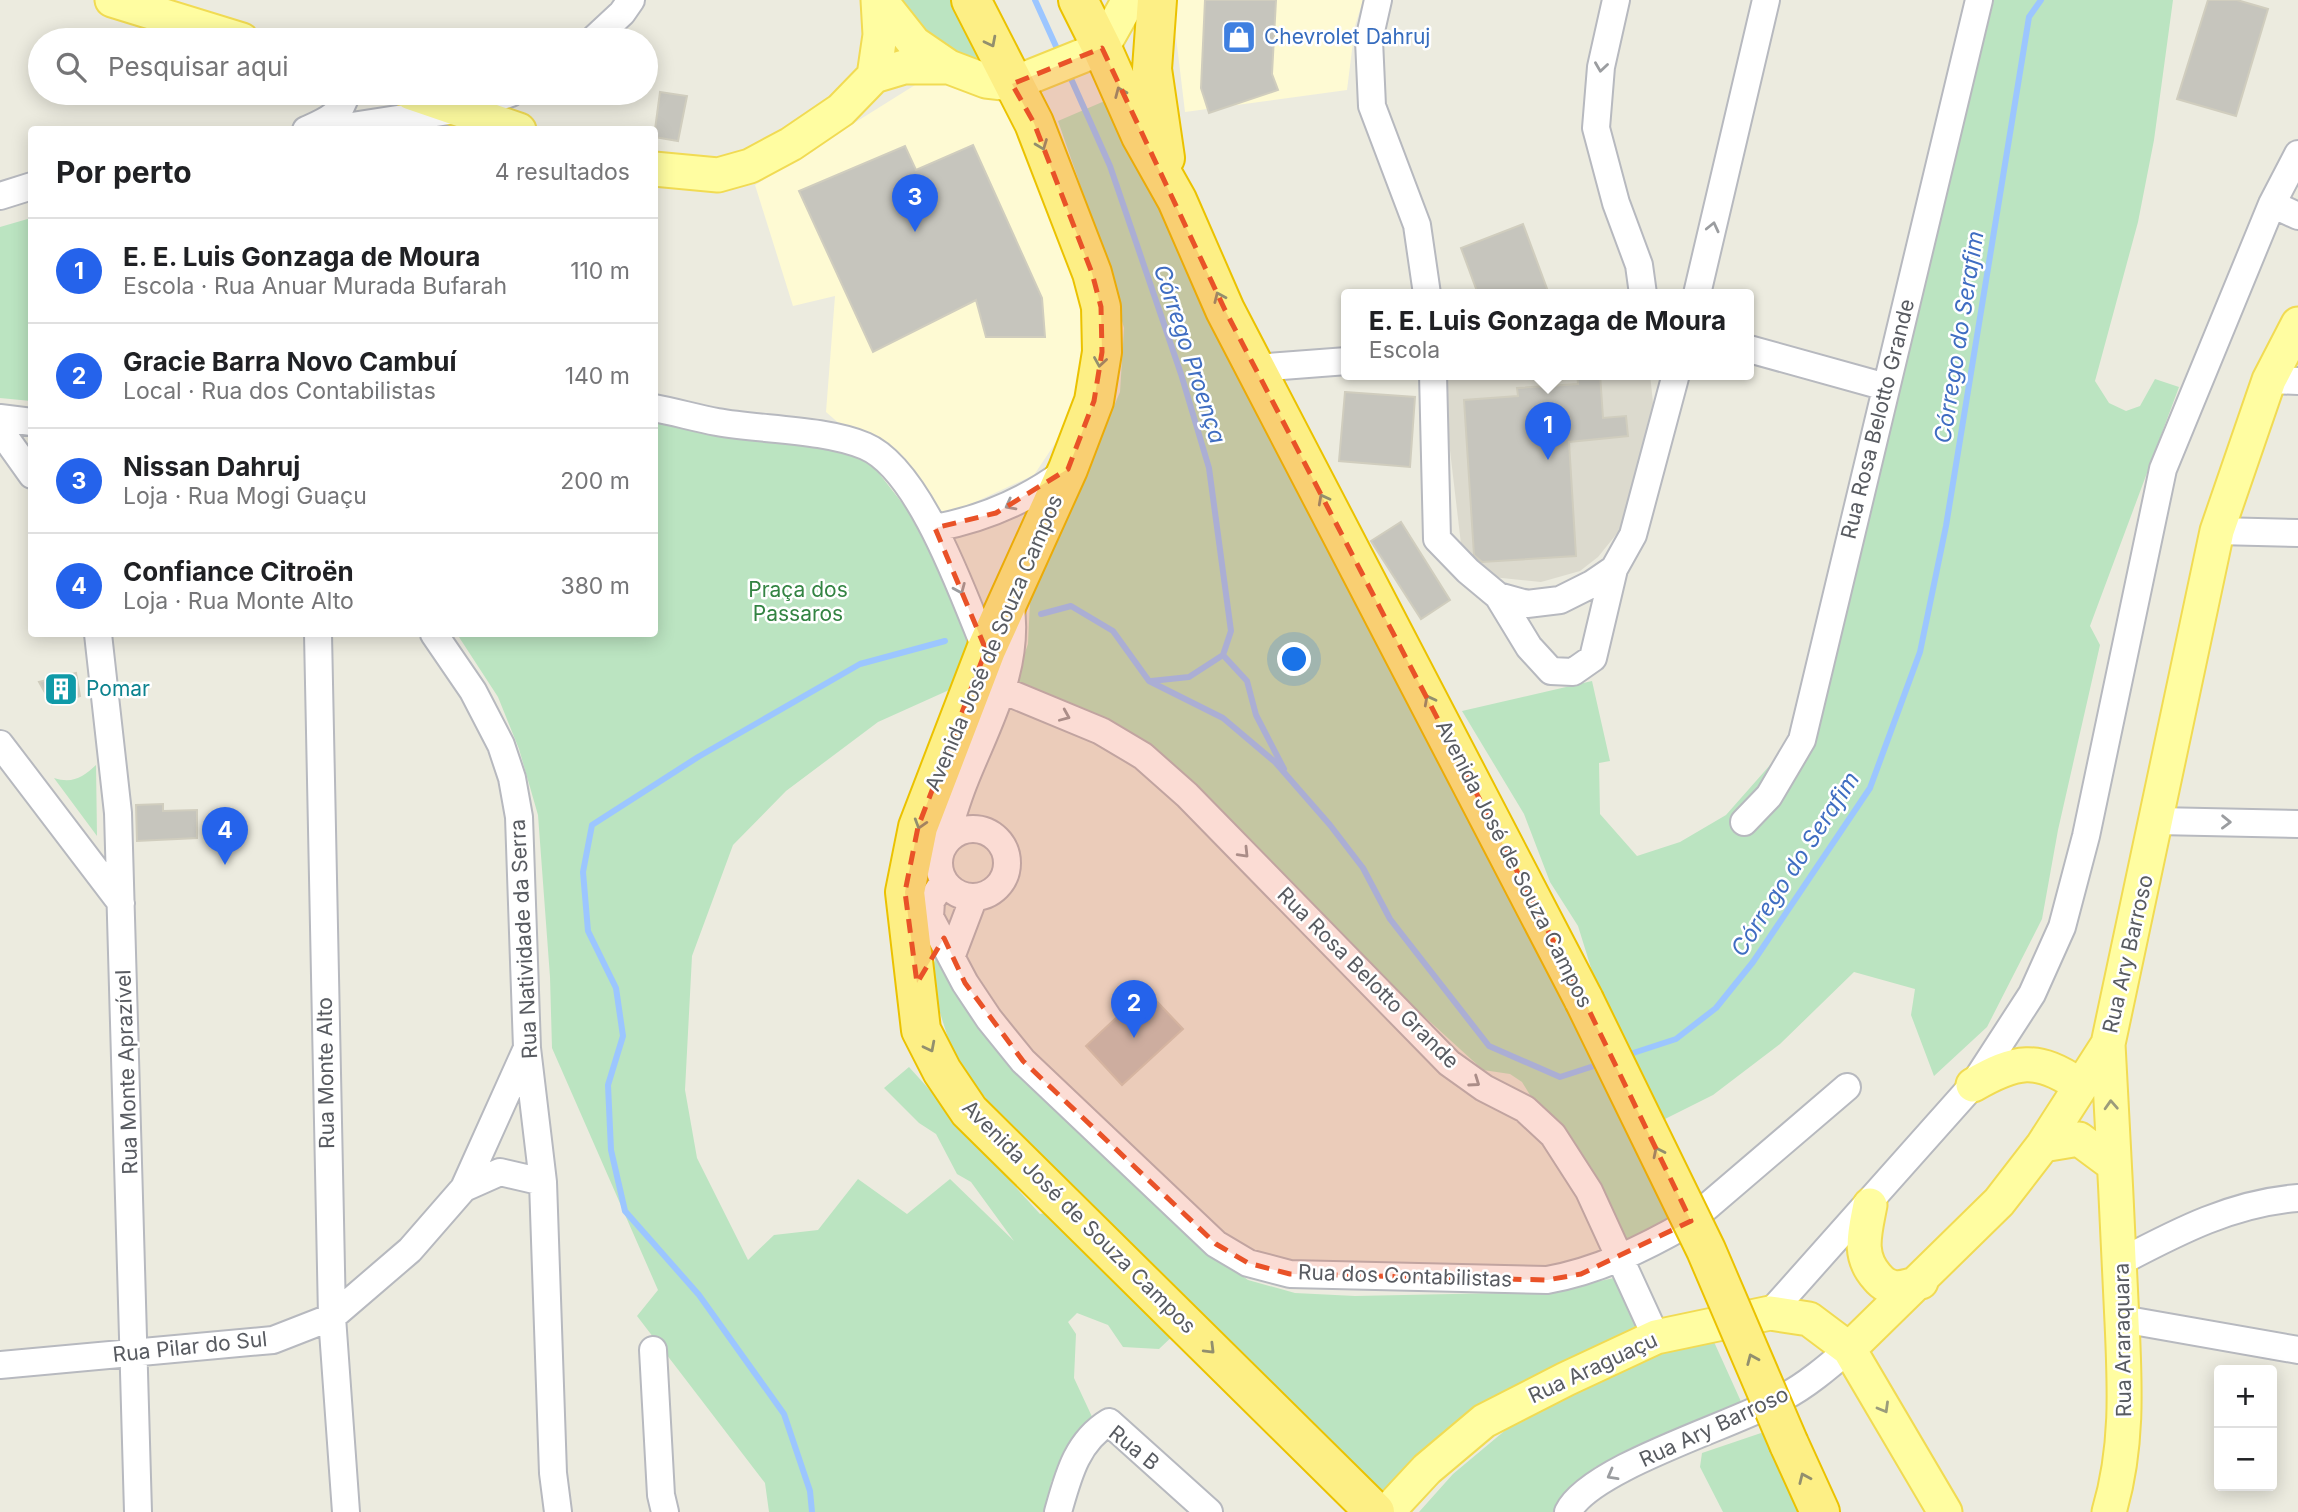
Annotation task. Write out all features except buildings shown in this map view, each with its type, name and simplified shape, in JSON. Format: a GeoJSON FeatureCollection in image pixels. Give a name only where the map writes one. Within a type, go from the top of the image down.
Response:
{"type":"FeatureCollection","features":[{"type":"Feature","properties":{"kind":"highway","name":"Avenida José de Souza Campos"},"geometry":{"type":"LineString","coordinates":[[971,0],[1029,78],[1034,123],[1092,272],[1101,307],[1102,352],[1094,401],[1068,469],[986,650],[918,827],[905,892],[921,1030],[942,1071],[970,1111],[1377,1510]]}},
{"type":"Feature","properties":{"kind":"highway","name":"Avenida José de Souza Campos"},"geometry":{"type":"LineString","coordinates":[[1077,0],[1093,52],[1177,200],[1225,310],[1584,1000],[1706,1251],[1820,1512]]}},
{"type":"Feature","properties":{"kind":"highway"},"geometry":{"type":"LineString","coordinates":[[1157,0],[1152,69],[1168,175],[1177,200]]}},
{"type":"Feature","properties":{"kind":"main road"},"geometry":{"type":"LineString","coordinates":[[112,0],[203,28]]}},
{"type":"Feature","properties":{"kind":"main road"},"geometry":{"type":"LineString","coordinates":[[879,0],[914,43],[949,67],[986,81],[1029,78],[1093,52],[1129,0]]}},
{"type":"Feature","properties":{"kind":"main road"},"geometry":{"type":"LineString","coordinates":[[874,76],[880,35],[879,0]]}},
{"type":"Feature","properties":{"kind":"main road"},"geometry":{"type":"LineString","coordinates":[[658,169],[718,175],[750,166],[791,145],[841,110],[874,76],[904,67],[949,67]]}},
{"type":"Feature","properties":{"kind":"main road"},"geometry":{"type":"LineString","coordinates":[[450,105],[508,126]]}},
{"type":"Feature","properties":{"kind":"main road","name":"Rua Ary Barroso"},"geometry":{"type":"LineString","coordinates":[[1849,1349],[1921,1282],[1999,1202],[2043,1145],[2079,1085],[2108,1044],[2217,531],[2283,381],[2298,324]]}},
{"type":"Feature","properties":{"kind":"main road","name":"Rua Araraquara"},"geometry":{"type":"LineString","coordinates":[[2108,1044],[2122,1261],[2126,1423],[2119,1479],[2109,1512]]}},
{"type":"Feature","properties":{"kind":"main road"},"geometry":{"type":"LineString","coordinates":[[1973,1085],[2001,1069],[2030,1062],[2060,1072],[2079,1085]]}},
{"type":"Feature","properties":{"kind":"main road"},"geometry":{"type":"LineString","coordinates":[[2043,1145],[2079,1139],[2114,1166]]}},
{"type":"Feature","properties":{"kind":"main road"},"geometry":{"type":"LineString","coordinates":[[1870,1205],[1863,1246],[1866,1266],[1884,1285],[1901,1289],[1921,1282]]}},
{"type":"Feature","properties":{"kind":"main road","name":"Rua Araguaçu"},"geometry":{"type":"LineString","coordinates":[[1377,1510],[1484,1421],[1619,1352],[1657,1337],[1770,1313],[1809,1319],[1849,1349],[1945,1512]]}},
{"type":"Feature","properties":{"kind":"street"},"geometry":{"type":"LineString","coordinates":[[606,28],[631,0]]}},
{"type":"Feature","properties":{"kind":"street"},"geometry":{"type":"LineString","coordinates":[[1378,0],[1369,40],[1372,106],[1417,225],[1426,289]]}},
{"type":"Feature","properties":{"kind":"street"},"geometry":{"type":"LineString","coordinates":[[1615,0],[1601,67],[1596,128],[1613,192],[1639,265],[1642,289]]}},
{"type":"Feature","properties":{"kind":"street"},"geometry":{"type":"LineString","coordinates":[[1698,289],[1766,0]]}},
{"type":"Feature","properties":{"kind":"street","name":"Rua Rosa Belotto Grande"},"geometry":{"type":"LineString","coordinates":[[1744,822],[1769,796],[1802,740],[1979,0]]}},
{"type":"Feature","properties":{"kind":"street"},"geometry":{"type":"LineString","coordinates":[[315,126],[328,120],[343,105]]}},
{"type":"Feature","properties":{"kind":"street"},"geometry":{"type":"LineString","coordinates":[[352,126],[475,105]]}},
{"type":"Feature","properties":{"kind":"street"},"geometry":{"type":"LineString","coordinates":[[1770,1313],[1817,1258],[1870,1205],[1973,1085],[2032,994],[2062,927],[2086,836],[2163,469],[2272,204],[2298,154]]}},
{"type":"Feature","properties":{"kind":"street"},"geometry":{"type":"LineString","coordinates":[[0,196],[28,187]]}},
{"type":"Feature","properties":{"kind":"street"},"geometry":{"type":"LineString","coordinates":[[2272,204],[2298,216]]}},
{"type":"Feature","properties":{"kind":"street"},"geometry":{"type":"LineString","coordinates":[[1754,350],[1886,387]]}},
{"type":"Feature","properties":{"kind":"street"},"geometry":{"type":"LineString","coordinates":[[1255,368],[1341,361]]}},
{"type":"Feature","properties":{"kind":"street"},"geometry":{"type":"LineString","coordinates":[[1433,380],[1437,540],[1498,596],[1529,648],[1551,671],[1573,672],[1593,658],[1614,569],[1633,535],[1674,380]]}},
{"type":"Feature","properties":{"kind":"street"},"geometry":{"type":"LineString","coordinates":[[1657,380],[1664,419]]}},
{"type":"Feature","properties":{"kind":"street"},"geometry":{"type":"LineString","coordinates":[[658,409],[717,422],[787,431],[866,446],[880,455],[900,477],[935,528],[986,650]]}},
{"type":"Feature","properties":{"kind":"street"},"geometry":{"type":"LineString","coordinates":[[0,418],[28,422]]}},
{"type":"Feature","properties":{"kind":"street"},"geometry":{"type":"LineString","coordinates":[[0,430],[28,469]]}},
{"type":"Feature","properties":{"kind":"street"},"geometry":{"type":"LineString","coordinates":[[935,528],[996,513],[1047,485],[1068,469]]}},
{"type":"Feature","properties":{"kind":"street"},"geometry":{"type":"LineString","coordinates":[[2217,531],[2298,533]]}},
{"type":"Feature","properties":{"kind":"street"},"geometry":{"type":"LineString","coordinates":[[1498,596],[1527,604],[1560,600],[1614,569]]}},
{"type":"Feature","properties":{"kind":"street"},"geometry":{"type":"LineString","coordinates":[[943,847],[964,783],[1002,690],[1014,629],[1009,598]]}},
{"type":"Feature","properties":{"kind":"street","name":"Rua Monte Aprazível"},"geometry":{"type":"LineString","coordinates":[[98,637],[118,813],[138,1512]]}},
{"type":"Feature","properties":{"kind":"street","name":"Rua Monte Alto"},"geometry":{"type":"LineString","coordinates":[[317,637],[332,1317],[346,1512]]}},
{"type":"Feature","properties":{"kind":"street","name":"Rua Natividade da Serra"},"geometry":{"type":"LineString","coordinates":[[436,637],[473,691],[501,745],[512,778],[523,871],[527,1048],[543,1182],[553,1473],[558,1512]]}},
{"type":"Feature","properties":{"kind":"street","name":"Rua Rosa Belotto Grande"},"geometry":{"type":"LineString","coordinates":[[1002,690],[1101,731],[1143,756],[1187,795],[1450,1063],[1484,1088],[1525,1109],[1553,1135],[1589,1191],[1657,1337]]}},
{"type":"Feature","properties":{"kind":"street"},"geometry":{"type":"LineString","coordinates":[[0,744],[121,903]]}},
{"type":"Feature","properties":{"kind":"street"},"geometry":{"type":"LineString","coordinates":[[964,783],[965,830]]}},
{"type":"Feature","properties":{"kind":"street"},"geometry":{"type":"LineString","coordinates":[[2157,821],[2298,824]]}},
{"type":"Feature","properties":{"kind":"street"},"geometry":{"type":"LineString","coordinates":[[943,847],[954,835],[965,830],[983,830],[994,836],[1006,853],[1007,865],[999,885],[990,892],[974,897],[952,890],[944,881]]}},
{"type":"Feature","properties":{"kind":"street","name":"Rua dos Contabilistas"},"geometry":{"type":"LineString","coordinates":[[943,847],[939,858],[944,881],[935,890],[930,917],[965,983],[1023,1061],[1216,1244],[1248,1263],[1290,1274],[1547,1280],[1581,1274],[1688,1223],[1847,1087]]}},
{"type":"Feature","properties":{"kind":"street"},"geometry":{"type":"LineString","coordinates":[[917,983],[947,949],[974,897]]}},
{"type":"Feature","properties":{"kind":"street","name":"Rua Pilar do Sul"},"geometry":{"type":"LineString","coordinates":[[0,1365],[273,1340],[332,1317],[410,1250],[464,1188],[527,1048]]}},
{"type":"Feature","properties":{"kind":"street"},"geometry":{"type":"LineString","coordinates":[[496,1113],[511,1112],[535,1118]]}},
{"type":"Feature","properties":{"kind":"street"},"geometry":{"type":"LineString","coordinates":[[464,1188],[500,1172],[543,1182]]}},
{"type":"Feature","properties":{"kind":"street"},"geometry":{"type":"LineString","coordinates":[[2122,1261],[2214,1216],[2264,1201],[2298,1198]]}},
{"type":"Feature","properties":{"kind":"street"},"geometry":{"type":"LineString","coordinates":[[2122,1320],[2298,1350]]}},
{"type":"Feature","properties":{"kind":"street","name":"Rua Ary Barroso"},"geometry":{"type":"LineString","coordinates":[[1568,1512],[1584,1491],[1619,1471],[1786,1397],[1849,1349]]}},
{"type":"Feature","properties":{"kind":"street"},"geometry":{"type":"LineString","coordinates":[[653,1350],[661,1495],[665,1512]]}},
{"type":"Feature","properties":{"kind":"street","name":"Rua B"},"geometry":{"type":"LineString","coordinates":[[1058,1512],[1070,1472],[1084,1442],[1109,1422],[1209,1512]]}},
{"type":"Feature","properties":{"kind":"highlighted area"},"geometry":{"type":"Polygon","coordinates":[[[1102,48],[1225,310],[1584,1000],[1691,1221],[1581,1274],[1547,1280],[1290,1274],[1248,1263],[1216,1244],[1023,1061],[965,983],[944,938],[917,983],[905,892],[918,827],[986,650],[935,528],[996,513],[1068,469],[1094,401],[1102,352],[1101,307],[1092,273],[1034,123],[1012,84],[1102,48]]]}},
{"type":"Feature","properties":{"kind":"shaded area"},"geometry":{"type":"Polygon","coordinates":[[[1176,0],[1363,0],[1355,26],[1347,90],[1185,112],[1173,12],[1176,0]]]}},
{"type":"Feature","properties":{"kind":"shaded area"},"geometry":{"type":"Polygon","coordinates":[[[923,80],[1002,98],[1051,194],[1091,320],[1076,412],[1034,475],[945,516],[826,412],[835,296],[793,306],[755,185],[923,80]]]}},
{"type":"Feature","properties":{"kind":"shaded area"},"geometry":{"type":"Polygon","coordinates":[[[1442,380],[1651,380],[1655,422],[1636,498],[1619,531],[1598,557],[1580,571],[1541,582],[1492,577],[1472,568],[1461,544],[1442,380]]]}},
{"type":"Feature","properties":{"kind":"green space"},"geometry":{"type":"Polygon","coordinates":[[[892,0],[964,0],[995,68],[958,61],[892,0]]]}},
{"type":"Feature","properties":{"kind":"green space"},"geometry":{"type":"Polygon","coordinates":[[[1994,0],[2173,0],[2154,140],[2138,222],[2095,381],[2109,403],[2126,411],[2140,406],[2155,379],[2179,387],[2090,626],[2100,645],[2058,830],[2042,919],[1987,1027],[1934,1076],[1911,1015],[1915,989],[1854,972],[1780,1044],[1713,1095],[1665,1119],[1597,987],[1578,926],[1550,882],[1524,814],[1462,711],[1592,681],[1610,761],[1599,763],[1600,814],[1637,856],[1680,842],[1726,815],[1786,747],[1899,388],[1994,0]]]}},
{"type":"Feature","properties":{"kind":"green space"},"geometry":{"type":"Polygon","coordinates":[[[1107,100],[1688,1223],[1621,1257],[1589,1191],[1522,1082],[1510,1074],[1483,1070],[1404,998],[1170,768],[1014,683],[1028,644],[1030,601],[1120,392],[1124,328],[1100,242],[1058,121],[1107,100]]]}},
{"type":"Feature","properties":{"kind":"green space"},"geometry":{"type":"Polygon","coordinates":[[[28,219],[28,401],[0,398],[0,227],[28,219]]]}},
{"type":"Feature","properties":{"kind":"green space","name":"Praça dos Passaros"},"geometry":{"type":"Polygon","coordinates":[[[658,420],[863,453],[928,536],[974,634],[958,686],[878,722],[786,791],[733,845],[692,956],[685,1090],[697,1158],[748,1260],[774,1235],[818,1230],[858,1179],[907,1214],[950,1179],[1014,1241],[971,1182],[957,1174],[936,1134],[919,1123],[884,1088],[909,1067],[947,1109],[988,1145],[1012,1183],[1040,1214],[1055,1211],[1178,1331],[1159,1349],[1123,1347],[1108,1325],[1077,1313],[1068,1322],[1076,1334],[1074,1378],[1094,1421],[1051,1482],[1047,1512],[769,1512],[765,1483],[637,1316],[658,1290],[552,1048],[550,977],[538,815],[519,749],[498,697],[459,637],[658,637],[658,420]]]}},
{"type":"Feature","properties":{"kind":"green space"},"geometry":{"type":"Polygon","coordinates":[[[96,765],[97,836],[54,778],[77,778],[96,765]]]}},
{"type":"Feature","properties":{"kind":"green space"},"geometry":{"type":"Polygon","coordinates":[[[936,957],[995,1040],[1096,1149],[1201,1245],[1248,1280],[1295,1293],[1355,1296],[1548,1292],[1614,1278],[1639,1331],[1383,1501],[1017,1137],[955,1060],[929,978],[936,957]]]}},
{"type":"Feature","properties":{"kind":"green space"},"geometry":{"type":"Polygon","coordinates":[[[1710,1333],[1743,1406],[1697,1429],[1595,1467],[1567,1512],[1419,1512],[1453,1474],[1508,1428],[1638,1360],[1710,1333]]]}},
{"type":"Feature","properties":{"kind":"green space"},"geometry":{"type":"Polygon","coordinates":[[[1764,1432],[1803,1512],[1723,1512],[1700,1467],[1702,1453],[1764,1432]]]}},
{"type":"Feature","properties":{"kind":"waterway","name":"Córrego Proença"},"geometry":{"type":"LineString","coordinates":[[1035,0],[1059,53]]}},
{"type":"Feature","properties":{"kind":"waterway","name":"Córrego do Serafim"},"geometry":{"type":"LineString","coordinates":[[1624,1056],[1676,1039],[1716,1008],[1753,962],[1870,788],[1920,652],[1946,526],[2029,17],[2041,0]]}},
{"type":"Feature","properties":{"kind":"waterway","name":"Córrego Proença"},"geometry":{"type":"LineString","coordinates":[[1068,72],[1110,166],[1181,374],[1209,468],[1231,631],[1223,655],[1189,677],[1151,681]]}},
{"type":"Feature","properties":{"kind":"waterway","name":"Córrego do Serafim"},"geometry":{"type":"LineString","coordinates":[[1041,614],[1071,606],[1113,631],[1149,681],[1223,718],[1275,762],[1363,868],[1390,919],[1489,1046],[1560,1077],[1600,1064]]}},
{"type":"Feature","properties":{"kind":"waterway"},"geometry":{"type":"LineString","coordinates":[[812,1512],[810,1491],[784,1414],[699,1295],[625,1211],[611,1150],[608,1085],[623,1036],[616,988],[588,931],[583,872],[592,825],[698,757],[860,664],[945,641]]}},
{"type":"Feature","properties":{"kind":"waterway","name":"Córrego do Serafim"},"geometry":{"type":"LineString","coordinates":[[1223,655],[1247,681],[1256,715],[1284,769]]}},
{"type":"Feature","properties":{"kind":"place","name":"Chevrolet Dahruj"},"geometry":{"type":"Point","coordinates":[1239,37]}},
{"type":"Feature","properties":{"kind":"place","name":"Nissan Dahruj"},"geometry":{"type":"Point","coordinates":[915,232]}},
{"type":"Feature","properties":{"kind":"place","name":"E. E. Luis Gonzaga de Moura"},"geometry":{"type":"Point","coordinates":[1548,460]}},
{"type":"Feature","properties":{"kind":"place","name":"Pomar"},"geometry":{"type":"Point","coordinates":[61,689]}},
{"type":"Feature","properties":{"kind":"place","name":"Confiance Citroën"},"geometry":{"type":"Point","coordinates":[225,865]}},
{"type":"Feature","properties":{"kind":"place","name":"Gracie Barra Novo Cambuí"},"geometry":{"type":"Point","coordinates":[1134,1038]}}]}
